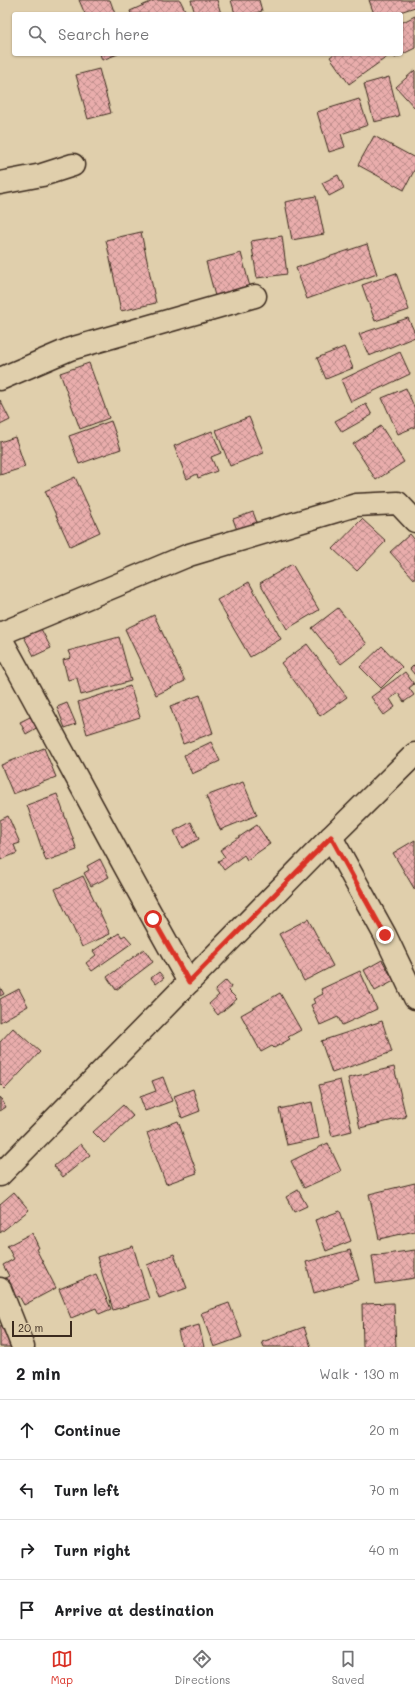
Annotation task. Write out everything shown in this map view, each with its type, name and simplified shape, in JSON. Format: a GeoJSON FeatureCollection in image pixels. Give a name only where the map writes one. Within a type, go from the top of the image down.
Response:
{"type":"FeatureCollection","features":[{"type":"Feature","properties":{"kind":"street"},"geometry":{"type":"LineString","coordinates":[[0,183],[42,175],[73,165]]}},
{"type":"Feature","properties":{"kind":"street"},"geometry":{"type":"LineString","coordinates":[[0,379],[70,349],[254,296]]}},
{"type":"Feature","properties":{"kind":"street"},"geometry":{"type":"LineString","coordinates":[[0,634],[189,555],[356,505],[398,503],[415,521]]}},
{"type":"Feature","properties":{"kind":"street"},"geometry":{"type":"LineString","coordinates":[[0,637],[55,735],[153,919],[189,982]]}},
{"type":"Feature","properties":{"kind":"street"},"geometry":{"type":"LineString","coordinates":[[0,1175],[331,837],[412,763]]}},
{"type":"Feature","properties":{"kind":"street"},"geometry":{"type":"LineString","coordinates":[[331,837],[385,935],[415,998]]}},
{"type":"Feature","properties":{"kind":"street"},"geometry":{"type":"LineString","coordinates":[[0,1289],[23,1347]]}},
{"type":"Feature","properties":{"kind":"building"},"geometry":{"type":"Polygon","coordinates":[[[79,0],[110,0],[114,12],[84,12],[79,0]]]}},
{"type":"Feature","properties":{"kind":"building"},"geometry":{"type":"Polygon","coordinates":[[[155,0],[180,0],[186,12],[130,12],[155,0]]]}},
{"type":"Feature","properties":{"kind":"building"},"geometry":{"type":"Polygon","coordinates":[[[191,0],[217,0],[220,12],[194,12],[191,0]]]}},
{"type":"Feature","properties":{"kind":"building"},"geometry":{"type":"Polygon","coordinates":[[[231,0],[259,0],[262,11],[259,12],[234,12],[231,0]]]}},
{"type":"Feature","properties":{"kind":"building"},"geometry":{"type":"Polygon","coordinates":[[[369,0],[415,0],[415,7],[400,12],[373,12],[369,0]]]}},
{"type":"Feature","properties":{"kind":"building"},"geometry":{"type":"Polygon","coordinates":[[[415,16],[415,48],[403,54],[403,22],[415,16]]]}},
{"type":"Feature","properties":{"kind":"building"},"geometry":{"type":"Polygon","coordinates":[[[101,56],[113,56],[102,60],[101,56]]]}},
{"type":"Feature","properties":{"kind":"building"},"geometry":{"type":"Polygon","coordinates":[[[386,56],[387,57],[349,84],[330,57],[386,56]]]}},
{"type":"Feature","properties":{"kind":"building"},"geometry":{"type":"Polygon","coordinates":[[[99,69],[111,113],[88,119],[76,75],[99,69]]]}},
{"type":"Feature","properties":{"kind":"building"},"geometry":{"type":"Polygon","coordinates":[[[415,70],[415,108],[396,87],[415,70]]]}},
{"type":"Feature","properties":{"kind":"building"},"geometry":{"type":"Polygon","coordinates":[[[389,77],[399,116],[374,122],[364,84],[389,77]]]}},
{"type":"Feature","properties":{"kind":"building"},"geometry":{"type":"Polygon","coordinates":[[[359,99],[368,125],[341,134],[345,147],[329,152],[317,112],[359,99]]]}},
{"type":"Feature","properties":{"kind":"building"},"geometry":{"type":"Polygon","coordinates":[[[374,136],[415,158],[415,169],[404,190],[358,165],[374,136]]]}},
{"type":"Feature","properties":{"kind":"building"},"geometry":{"type":"Polygon","coordinates":[[[338,175],[344,188],[329,196],[322,183],[338,175]]]}},
{"type":"Feature","properties":{"kind":"building"},"geometry":{"type":"Polygon","coordinates":[[[316,196],[324,234],[292,240],[285,202],[316,196]]]}},
{"type":"Feature","properties":{"kind":"building"},"geometry":{"type":"Polygon","coordinates":[[[141,232],[156,303],[121,311],[106,240],[141,232]]]}},
{"type":"Feature","properties":{"kind":"building"},"geometry":{"type":"Polygon","coordinates":[[[282,236],[287,274],[257,278],[251,241],[282,236]]]}},
{"type":"Feature","properties":{"kind":"building"},"geometry":{"type":"Polygon","coordinates":[[[367,244],[377,274],[307,299],[296,268],[367,244]]]}},
{"type":"Feature","properties":{"kind":"building"},"geometry":{"type":"Polygon","coordinates":[[[241,253],[250,287],[215,296],[206,262],[241,253]]]}},
{"type":"Feature","properties":{"kind":"building"},"geometry":{"type":"Polygon","coordinates":[[[396,273],[409,310],[375,321],[362,285],[396,273]]]}},
{"type":"Feature","properties":{"kind":"building"},"geometry":{"type":"Polygon","coordinates":[[[408,318],[415,333],[415,337],[369,356],[359,334],[408,318]]]}},
{"type":"Feature","properties":{"kind":"building"},"geometry":{"type":"Polygon","coordinates":[[[344,347],[353,368],[326,379],[317,358],[344,347]]]}},
{"type":"Feature","properties":{"kind":"building"},"geometry":{"type":"Polygon","coordinates":[[[400,352],[410,374],[351,402],[341,380],[400,352]]]}},
{"type":"Feature","properties":{"kind":"building"},"geometry":{"type":"Polygon","coordinates":[[[89,363],[109,418],[80,429],[60,373],[89,363]]]}},
{"type":"Feature","properties":{"kind":"building"},"geometry":{"type":"Polygon","coordinates":[[[406,388],[415,409],[415,427],[398,434],[382,398],[406,388]]]}},
{"type":"Feature","properties":{"kind":"building"},"geometry":{"type":"Polygon","coordinates":[[[0,400],[10,420],[0,425],[0,400]]]}},
{"type":"Feature","properties":{"kind":"building"},"geometry":{"type":"Polygon","coordinates":[[[366,404],[372,415],[342,432],[335,421],[366,404]]]}},
{"type":"Feature","properties":{"kind":"building"},"geometry":{"type":"Polygon","coordinates":[[[249,417],[264,453],[230,466],[216,430],[249,417]]]}},
{"type":"Feature","properties":{"kind":"building"},"geometry":{"type":"Polygon","coordinates":[[[111,421],[121,449],[79,464],[69,436],[111,421]]]}},
{"type":"Feature","properties":{"kind":"building"},"geometry":{"type":"Polygon","coordinates":[[[381,426],[404,462],[376,480],[353,444],[381,426]]]}},
{"type":"Feature","properties":{"kind":"building"},"geometry":{"type":"Polygon","coordinates":[[[212,431],[221,453],[211,457],[217,471],[198,478],[197,474],[187,479],[174,446],[212,431]]]}},
{"type":"Feature","properties":{"kind":"building"},"geometry":{"type":"Polygon","coordinates":[[[15,437],[25,467],[0,475],[0,442],[15,437]]]}},
{"type":"Feature","properties":{"kind":"building"},"geometry":{"type":"Polygon","coordinates":[[[75,477],[100,532],[70,546],[45,491],[75,477]]]}},
{"type":"Feature","properties":{"kind":"building"},"geometry":{"type":"Polygon","coordinates":[[[253,512],[258,525],[238,533],[233,519],[253,512]]]}},
{"type":"Feature","properties":{"kind":"building"},"geometry":{"type":"Polygon","coordinates":[[[362,519],[386,541],[357,571],[333,549],[362,519]]]}},
{"type":"Feature","properties":{"kind":"building"},"geometry":{"type":"Polygon","coordinates":[[[410,534],[415,540],[415,580],[390,552],[410,534]]]}},
{"type":"Feature","properties":{"kind":"building"},"geometry":{"type":"Polygon","coordinates":[[[292,564],[319,610],[287,629],[260,583],[292,564]]]}},
{"type":"Feature","properties":{"kind":"building"},"geometry":{"type":"Polygon","coordinates":[[[249,582],[281,639],[250,657],[217,600],[249,582]]]}},
{"type":"Feature","properties":{"kind":"building"},"geometry":{"type":"Polygon","coordinates":[[[338,608],[367,644],[341,664],[312,628],[338,608]]]}},
{"type":"Feature","properties":{"kind":"building"},"geometry":{"type":"Polygon","coordinates":[[[154,615],[185,681],[156,695],[125,629],[154,615]]]}},
{"type":"Feature","properties":{"kind":"building"},"geometry":{"type":"Polygon","coordinates":[[[40,627],[51,648],[34,656],[23,635],[40,627]]]}},
{"type":"Feature","properties":{"kind":"building"},"geometry":{"type":"Polygon","coordinates":[[[119,637],[131,681],[81,695],[77,678],[68,680],[63,660],[71,658],[68,651],[119,637]]]}},
{"type":"Feature","properties":{"kind":"building"},"geometry":{"type":"Polygon","coordinates":[[[307,644],[347,697],[320,716],[281,663],[307,644]]]}},
{"type":"Feature","properties":{"kind":"building"},"geometry":{"type":"Polygon","coordinates":[[[382,646],[402,667],[381,688],[360,667],[382,646]]]}},
{"type":"Feature","properties":{"kind":"building"},"geometry":{"type":"Polygon","coordinates":[[[415,664],[415,675],[410,669],[415,664]]]}},
{"type":"Feature","properties":{"kind":"building"},"geometry":{"type":"Polygon","coordinates":[[[405,672],[414,684],[409,688],[414,695],[404,702],[398,693],[390,699],[395,707],[384,715],[371,697],[405,672]]]}},
{"type":"Feature","properties":{"kind":"building"},"geometry":{"type":"Polygon","coordinates":[[[130,686],[140,717],[87,734],[78,702],[130,686]]]}},
{"type":"Feature","properties":{"kind":"building"},"geometry":{"type":"Polygon","coordinates":[[[200,695],[213,733],[183,744],[170,706],[200,695]]]}},
{"type":"Feature","properties":{"kind":"building"},"geometry":{"type":"Polygon","coordinates":[[[67,703],[76,724],[65,728],[57,707],[67,703]]]}},
{"type":"Feature","properties":{"kind":"building"},"geometry":{"type":"Polygon","coordinates":[[[32,716],[38,727],[26,734],[20,722],[32,716]]]}},
{"type":"Feature","properties":{"kind":"building"},"geometry":{"type":"Polygon","coordinates":[[[211,742],[220,761],[192,774],[184,755],[211,742]]]}},
{"type":"Feature","properties":{"kind":"building"},"geometry":{"type":"Polygon","coordinates":[[[44,748],[56,777],[13,794],[1,765],[44,748]]]}},
{"type":"Feature","properties":{"kind":"building"},"geometry":{"type":"Polygon","coordinates":[[[243,782],[257,815],[220,830],[206,796],[243,782]]]}},
{"type":"Feature","properties":{"kind":"building"},"geometry":{"type":"Polygon","coordinates":[[[57,794],[77,850],[46,861],[27,805],[57,794]]]}},
{"type":"Feature","properties":{"kind":"building"},"geometry":{"type":"Polygon","coordinates":[[[8,816],[20,843],[14,845],[17,853],[0,860],[0,820],[8,816]]]}},
{"type":"Feature","properties":{"kind":"building"},"geometry":{"type":"Polygon","coordinates":[[[191,822],[199,839],[182,848],[174,831],[191,822]]]}},
{"type":"Feature","properties":{"kind":"building"},"geometry":{"type":"Polygon","coordinates":[[[257,825],[270,844],[247,860],[244,855],[224,870],[218,861],[225,857],[220,850],[257,825]]]}},
{"type":"Feature","properties":{"kind":"building"},"geometry":{"type":"Polygon","coordinates":[[[415,840],[415,890],[393,853],[415,840]]]}},
{"type":"Feature","properties":{"kind":"building"},"geometry":{"type":"Polygon","coordinates":[[[100,859],[109,877],[91,886],[84,873],[89,870],[87,866],[100,859]]]}},
{"type":"Feature","properties":{"kind":"building"},"geometry":{"type":"Polygon","coordinates":[[[83,876],[110,934],[82,947],[55,889],[83,876]]]}},
{"type":"Feature","properties":{"kind":"building"},"geometry":{"type":"Polygon","coordinates":[[[308,919],[333,966],[304,981],[279,934],[308,919]]]}},
{"type":"Feature","properties":{"kind":"building"},"geometry":{"type":"Polygon","coordinates":[[[119,933],[122,937],[125,935],[132,943],[92,971],[86,963],[96,955],[93,951],[119,933]]]}},
{"type":"Feature","properties":{"kind":"building"},"geometry":{"type":"Polygon","coordinates":[[[144,949],[153,962],[116,990],[107,977],[144,949]]]}},
{"type":"Feature","properties":{"kind":"building"},"geometry":{"type":"Polygon","coordinates":[[[382,960],[394,981],[375,991],[364,970],[382,960]]]}},
{"type":"Feature","properties":{"kind":"building"},"geometry":{"type":"Polygon","coordinates":[[[360,971],[377,1009],[342,1025],[338,1017],[320,1025],[311,1005],[315,1003],[313,999],[323,994],[321,989],[360,971]]]}},
{"type":"Feature","properties":{"kind":"building"},"geometry":{"type":"Polygon","coordinates":[[[159,972],[164,978],[156,984],[151,978],[159,972]]]}},
{"type":"Feature","properties":{"kind":"building"},"geometry":{"type":"Polygon","coordinates":[[[226,980],[231,986],[229,991],[237,999],[218,1015],[209,1004],[219,995],[215,990],[226,980]]]}},
{"type":"Feature","properties":{"kind":"building"},"geometry":{"type":"Polygon","coordinates":[[[0,987],[4,994],[0,996],[0,987]]]}},
{"type":"Feature","properties":{"kind":"building"},"geometry":{"type":"Polygon","coordinates":[[[19,989],[28,1006],[0,1022],[0,999],[19,989]]]}},
{"type":"Feature","properties":{"kind":"building"},"geometry":{"type":"Polygon","coordinates":[[[280,993],[301,1030],[288,1037],[290,1039],[274,1048],[272,1046],[261,1052],[241,1015],[280,993]]]}},
{"type":"Feature","properties":{"kind":"building"},"geometry":{"type":"Polygon","coordinates":[[[382,1021],[392,1052],[332,1073],[321,1041],[382,1021]]]}},
{"type":"Feature","properties":{"kind":"building"},"geometry":{"type":"Polygon","coordinates":[[[13,1028],[40,1052],[5,1089],[0,1084],[0,1042],[13,1028]]]}},
{"type":"Feature","properties":{"kind":"building"},"geometry":{"type":"Polygon","coordinates":[[[394,1067],[406,1117],[360,1128],[348,1078],[394,1067]]]}},
{"type":"Feature","properties":{"kind":"building"},"geometry":{"type":"Polygon","coordinates":[[[163,1077],[172,1101],[145,1111],[140,1097],[156,1091],[152,1081],[163,1077]]]}},
{"type":"Feature","properties":{"kind":"building"},"geometry":{"type":"Polygon","coordinates":[[[340,1080],[352,1131],[332,1136],[319,1085],[340,1080]]]}},
{"type":"Feature","properties":{"kind":"building"},"geometry":{"type":"Polygon","coordinates":[[[193,1089],[200,1111],[182,1118],[174,1096],[193,1089]]]}},
{"type":"Feature","properties":{"kind":"building"},"geometry":{"type":"Polygon","coordinates":[[[0,1097],[6,1107],[0,1111],[0,1097]]]}},
{"type":"Feature","properties":{"kind":"building"},"geometry":{"type":"Polygon","coordinates":[[[312,1102],[319,1138],[287,1145],[279,1109],[312,1102]]]}},
{"type":"Feature","properties":{"kind":"building"},"geometry":{"type":"Polygon","coordinates":[[[123,1105],[133,1116],[104,1143],[93,1132],[123,1105]]]}},
{"type":"Feature","properties":{"kind":"building"},"geometry":{"type":"Polygon","coordinates":[[[178,1121],[197,1173],[166,1184],[147,1133],[178,1121]]]}},
{"type":"Feature","properties":{"kind":"building"},"geometry":{"type":"Polygon","coordinates":[[[328,1143],[341,1171],[304,1188],[291,1161],[328,1143]]]}},
{"type":"Feature","properties":{"kind":"building"},"geometry":{"type":"Polygon","coordinates":[[[81,1144],[90,1155],[63,1177],[54,1166],[81,1144]]]}},
{"type":"Feature","properties":{"kind":"building"},"geometry":{"type":"Polygon","coordinates":[[[415,1183],[415,1231],[379,1239],[369,1194],[415,1183]]]}},
{"type":"Feature","properties":{"kind":"building"},"geometry":{"type":"Polygon","coordinates":[[[298,1190],[307,1206],[294,1212],[286,1197],[298,1190]]]}},
{"type":"Feature","properties":{"kind":"building"},"geometry":{"type":"Polygon","coordinates":[[[14,1192],[29,1210],[0,1233],[0,1204],[14,1192]]]}},
{"type":"Feature","properties":{"kind":"building"},"geometry":{"type":"Polygon","coordinates":[[[340,1211],[351,1241],[326,1251],[315,1220],[340,1211]]]}},
{"type":"Feature","properties":{"kind":"building"},"geometry":{"type":"Polygon","coordinates":[[[32,1233],[39,1248],[36,1249],[56,1288],[24,1305],[19,1296],[16,1298],[5,1278],[9,1276],[3,1265],[14,1259],[7,1246],[32,1233]]]}},
{"type":"Feature","properties":{"kind":"building"},"geometry":{"type":"Polygon","coordinates":[[[133,1246],[149,1299],[113,1310],[97,1257],[133,1246]]]}},
{"type":"Feature","properties":{"kind":"building"},"geometry":{"type":"Polygon","coordinates":[[[350,1250],[359,1280],[314,1293],[306,1262],[350,1250]]]}},
{"type":"Feature","properties":{"kind":"building"},"geometry":{"type":"Polygon","coordinates":[[[415,1250],[415,1278],[376,1284],[372,1256],[415,1250]]]}},
{"type":"Feature","properties":{"kind":"building"},"geometry":{"type":"Polygon","coordinates":[[[174,1254],[187,1288],[159,1298],[147,1265],[174,1254]]]}},
{"type":"Feature","properties":{"kind":"building"},"geometry":{"type":"Polygon","coordinates":[[[96,1274],[111,1309],[99,1314],[96,1308],[71,1318],[59,1289],[96,1274]]]}},
{"type":"Feature","properties":{"kind":"building"},"geometry":{"type":"Polygon","coordinates":[[[229,1303],[242,1337],[214,1347],[201,1313],[229,1303]]]}},
{"type":"Feature","properties":{"kind":"building"},"geometry":{"type":"Polygon","coordinates":[[[394,1303],[396,1347],[363,1347],[362,1304],[394,1303]]]}},
{"type":"Feature","properties":{"kind":"building"},"geometry":{"type":"Polygon","coordinates":[[[6,1323],[16,1347],[0,1347],[0,1326],[6,1323]]]}},
{"type":"Feature","properties":{"kind":"building"},"geometry":{"type":"Polygon","coordinates":[[[199,1325],[204,1347],[182,1347],[178,1331],[199,1325]]]}},
{"type":"Feature","properties":{"kind":"building"},"geometry":{"type":"Polygon","coordinates":[[[304,1327],[311,1347],[264,1347],[262,1342],[304,1327]]]}},
{"type":"Feature","properties":{"kind":"route"},"geometry":{"type":"LineString","coordinates":[[153,919],[189,982],[331,837],[385,935]]}}]}
